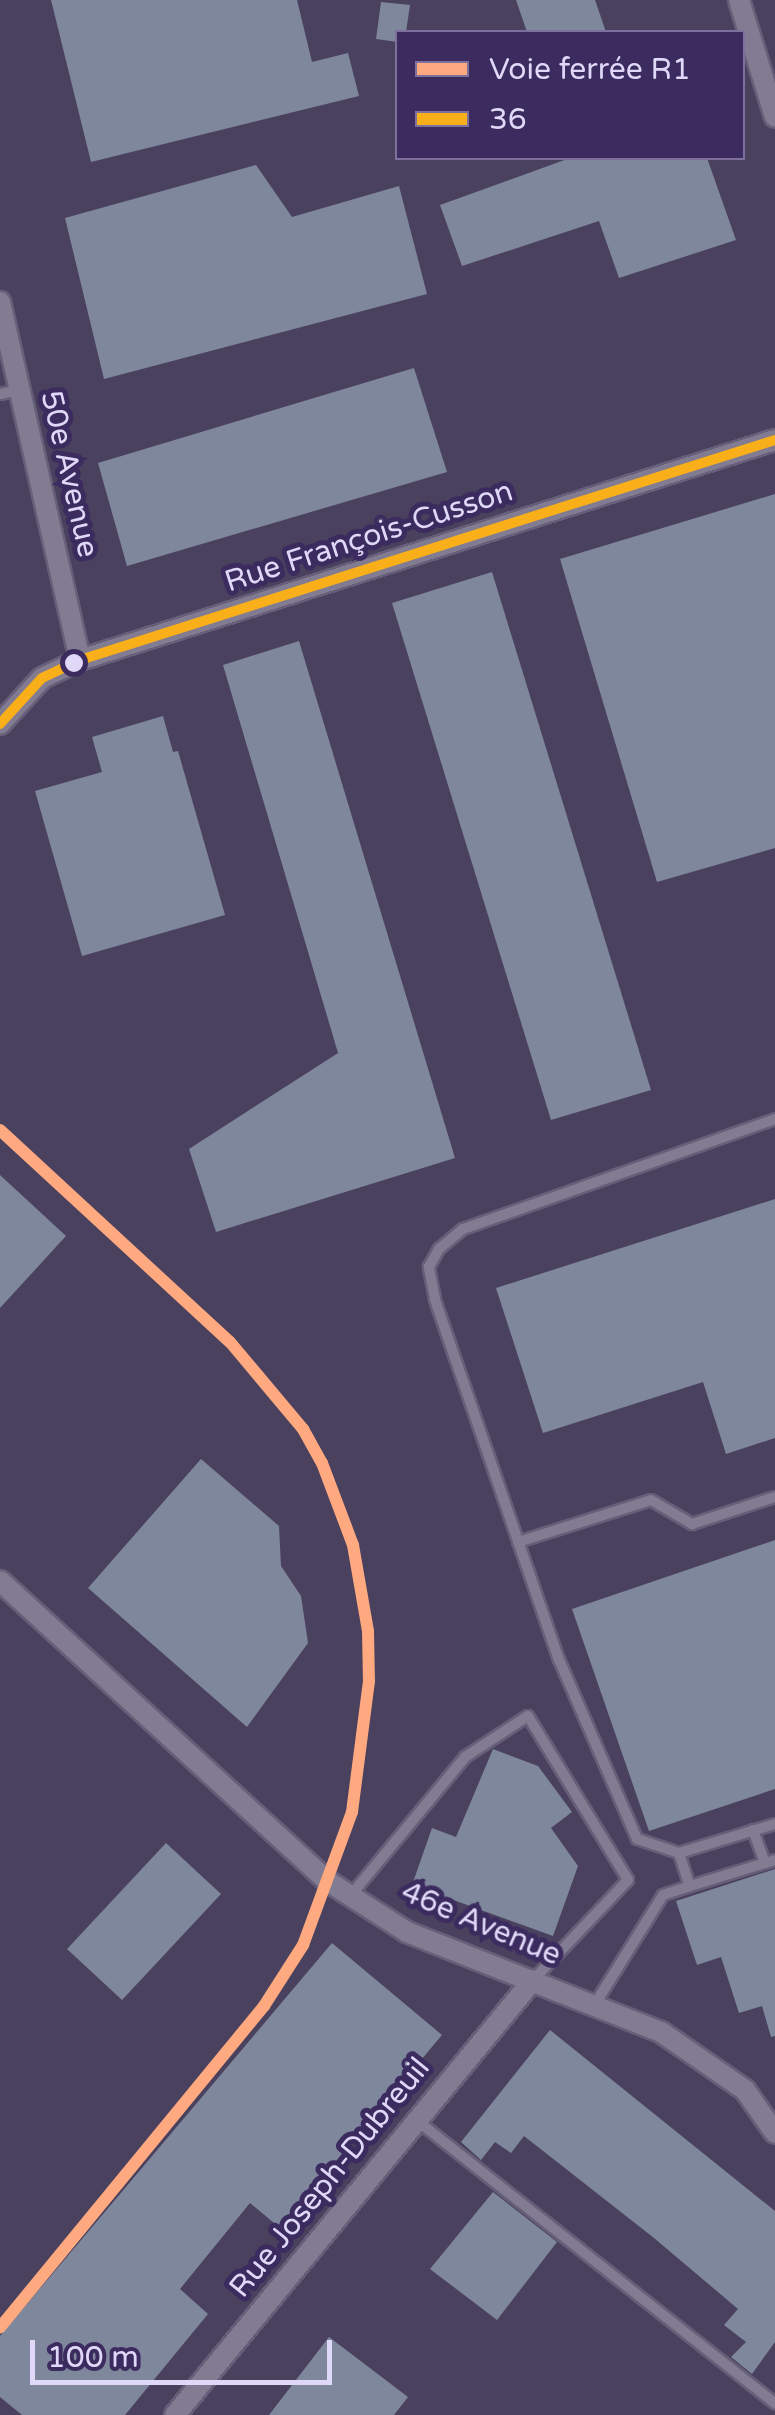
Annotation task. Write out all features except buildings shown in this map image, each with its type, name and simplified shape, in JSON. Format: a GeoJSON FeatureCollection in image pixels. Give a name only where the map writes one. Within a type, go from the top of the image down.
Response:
{"type":"FeatureCollection","features":[{"type":"Feature","properties":{"kind":"street"},"geometry":{"type":"LineString","coordinates":[[739,0],[775,116]]}},
{"type":"Feature","properties":{"kind":"street","name":"50e Avenue"},"geometry":{"type":"LineString","coordinates":[[0,302],[10,392],[80,660]]}},
{"type":"Feature","properties":{"kind":"street","name":"Rue François-Cusson"},"geometry":{"type":"LineString","coordinates":[[0,724],[42,678],[80,660],[775,440]]}},
{"type":"Feature","properties":{"kind":"street","name":"46e Avenue"},"geometry":{"type":"LineString","coordinates":[[0,1581],[328,1882],[408,1932],[661,2032],[745,2090],[775,2133]]}},
{"type":"Feature","properties":{"kind":"street","name":"Rue Joseph-Dubreuil"},"geometry":{"type":"LineString","coordinates":[[175,2415],[415,2118],[533,1980]]}},
{"type":"Feature","properties":{"kind":"lane"},"geometry":{"type":"LineString","coordinates":[[775,1119],[463,1230],[439,1249],[429,1267],[435,1299],[559,1660],[637,1839],[679,1854],[775,1824]]}},
{"type":"Feature","properties":{"kind":"lane"},"geometry":{"type":"LineString","coordinates":[[518,1542],[651,1500],[692,1524],[775,1497]]}},
{"type":"Feature","properties":{"kind":"lane"},"geometry":{"type":"LineString","coordinates":[[350,1896],[465,1757],[528,1716],[628,1880],[533,1980]]}},
{"type":"Feature","properties":{"kind":"lane"},"geometry":{"type":"LineString","coordinates":[[595,2004],[663,1895],[770,1861],[753,1830]]}},
{"type":"Feature","properties":{"kind":"lane"},"geometry":{"type":"LineString","coordinates":[[679,1854],[690,1886]]}},
{"type":"Feature","properties":{"kind":"lane"},"geometry":{"type":"LineString","coordinates":[[415,2118],[775,2406],[770,2415]]}},
{"type":"Feature","properties":{"kind":"rail line","name":"R1"},"geometry":{"type":"LineString","coordinates":[[0,1130],[230,1342],[303,1429],[322,1463],[353,1545],[368,1631],[369,1681],[352,1812],[303,1945],[264,2006],[0,2327]]}},
{"type":"Feature","properties":{"kind":"transit line","name":"36"},"geometry":{"type":"LineString","coordinates":[[0,724],[42,678],[80,660],[775,440]]}}]}
